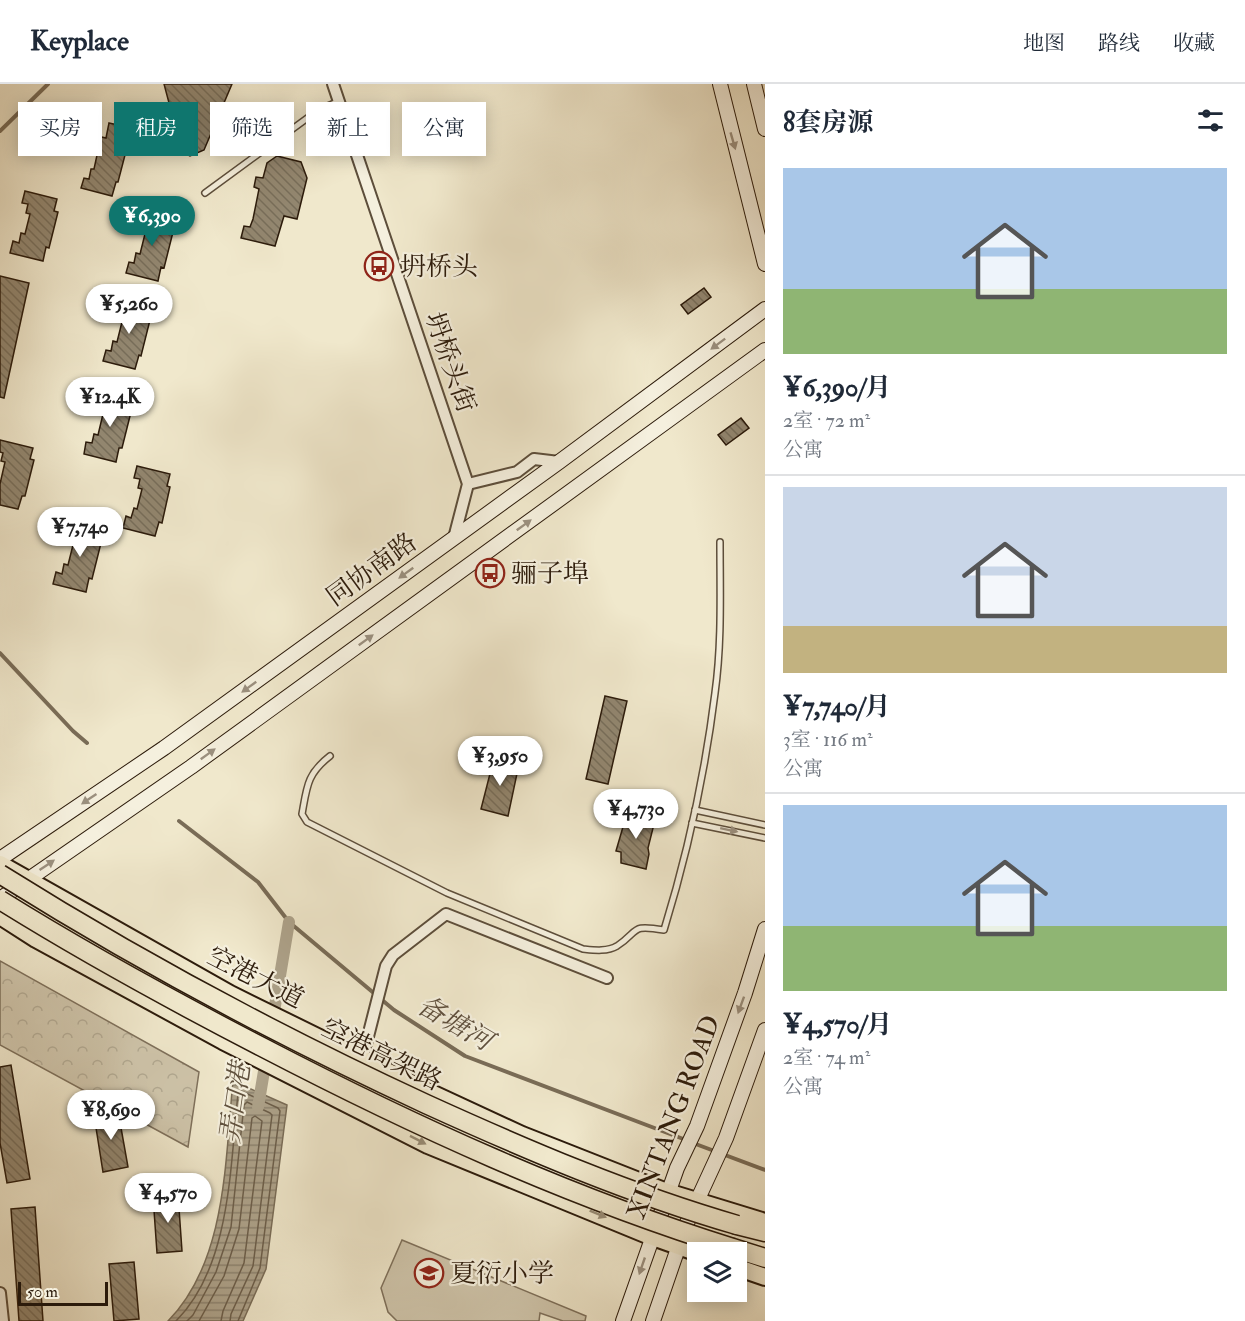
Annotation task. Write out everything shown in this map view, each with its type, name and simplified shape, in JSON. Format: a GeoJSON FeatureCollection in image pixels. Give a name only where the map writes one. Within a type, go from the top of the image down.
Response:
{"type":"FeatureCollection","features":[{"type":"Feature","properties":{"kind":"highway","name":"空港高架路"},"geometry":{"type":"LineString","coordinates":[[0,874],[82,926],[216,1001],[369,1078],[527,1150],[679,1208],[765,1233]]}},
{"type":"Feature","properties":{"kind":"highway","name":"空港高架路"},"geometry":{"type":"LineString","coordinates":[[0,900],[80,949],[363,1100],[517,1170],[673,1229],[765,1258]]}},
{"type":"Feature","properties":{"kind":"main road"},"geometry":{"type":"LineString","coordinates":[[720,84],[765,264]]}},
{"type":"Feature","properties":{"kind":"main road"},"geometry":{"type":"LineString","coordinates":[[754,84],[765,129]]}},
{"type":"Feature","properties":{"kind":"main road","name":"同协南路"},"geometry":{"type":"LineString","coordinates":[[0,859],[164,748],[560,462],[765,309]]}},
{"type":"Feature","properties":{"kind":"main road"},"geometry":{"type":"LineString","coordinates":[[0,900],[25,880],[191,767],[765,350]]}},
{"type":"Feature","properties":{"kind":"main road","name":"空港大道"},"geometry":{"type":"LineString","coordinates":[[0,864],[230,994],[362,1060],[522,1135],[668,1193],[765,1222]]}},
{"type":"Feature","properties":{"kind":"main road"},"geometry":{"type":"LineString","coordinates":[[0,916],[36,939],[223,1041],[428,1145],[653,1237],[687,1249]]}},
{"type":"Feature","properties":{"kind":"main road","name":"XINTANG ROAD"},"geometry":{"type":"LineString","coordinates":[[623,1321],[668,1193],[697,1126],[745,993],[765,929]]}},
{"type":"Feature","properties":{"kind":"main road","name":"XINTANG ROAD"},"geometry":{"type":"LineString","coordinates":[[653,1321],[679,1246],[726,1138],[765,1030]]}},
{"type":"Feature","properties":{"kind":"main road"},"geometry":{"type":"LineString","coordinates":[[747,1271],[765,1277]]}},
{"type":"Feature","properties":{"kind":"street","name":"坍桥头街"},"geometry":{"type":"LineString","coordinates":[[333,84],[468,484]]}},
{"type":"Feature","properties":{"kind":"street"},"geometry":{"type":"LineString","coordinates":[[454,538],[468,484],[517,472],[534,459],[560,462]]}},
{"type":"Feature","properties":{"kind":"street"},"geometry":{"type":"LineString","coordinates":[[362,1060],[386,966],[393,955],[446,914],[607,978]]}},
{"type":"Feature","properties":{"kind":"street"},"geometry":{"type":"LineString","coordinates":[[0,1293],[3,1321]]}},
{"type":"Feature","properties":{"kind":"lane"},"geometry":{"type":"LineString","coordinates":[[205,193],[317,111],[339,101]]}},
{"type":"Feature","properties":{"kind":"lane"},"geometry":{"type":"LineString","coordinates":[[330,756],[315,768],[307,785],[302,813],[307,822],[447,893],[583,949],[615,948],[636,929],[647,927],[664,930],[678,884],[695,810],[715,692],[720,623],[720,542]]}},
{"type":"Feature","properties":{"kind":"lane"},"geometry":{"type":"LineString","coordinates":[[695,810],[765,825]]}},
{"type":"Feature","properties":{"kind":"lane"},"geometry":{"type":"LineString","coordinates":[[692,823],[765,838]]}},
{"type":"Feature","properties":{"kind":"green space"},"geometry":{"type":"Polygon","coordinates":[[[0,961],[199,1072],[188,1147],[0,1045],[0,961]]]}},
{"type":"Feature","properties":{"kind":"green space","name":"夏衍小学"},"geometry":{"type":"Polygon","coordinates":[[[402,1240],[586,1316],[585,1321],[563,1321],[540,1313],[539,1321],[397,1321],[388,1312],[381,1288],[402,1240]]]}},
{"type":"Feature","properties":{"kind":"water"},"geometry":{"type":"Polygon","coordinates":[[[233,1081],[287,1105],[266,1269],[243,1321],[168,1321],[187,1297],[202,1269],[212,1240],[220,1208],[233,1081]]]}},
{"type":"Feature","properties":{"kind":"building"},"geometry":{"type":"Polygon","coordinates":[[[164,84],[232,84],[224,102],[210,102],[210,136],[204,150],[198,153],[198,102],[169,102],[164,84]]]}},
{"type":"Feature","properties":{"kind":"building"},"geometry":{"type":"Polygon","coordinates":[[[109,123],[114,124],[114,156],[125,156],[112,196],[81,188],[84,178],[89,179],[91,169],[94,169],[97,156],[102,156],[102,137],[106,138],[109,123]]]}},
{"type":"Feature","properties":{"kind":"building"},"geometry":{"type":"Polygon","coordinates":[[[277,156],[301,162],[307,178],[297,219],[284,216],[275,246],[241,238],[244,226],[250,227],[253,219],[259,189],[254,187],[256,177],[263,178],[267,163],[277,156]]]}},
{"type":"Feature","properties":{"kind":"building"},"geometry":{"type":"Polygon","coordinates":[[[25,191],[57,199],[54,211],[58,212],[49,248],[46,247],[43,261],[10,253],[13,241],[19,243],[21,233],[25,234],[30,214],[26,213],[28,204],[22,203],[25,191]]]}},
{"type":"Feature","properties":{"kind":"building"},"geometry":{"type":"Polygon","coordinates":[[[140,211],[172,219],[169,231],[173,232],[164,268],[161,267],[158,281],[126,273],[129,262],[134,263],[136,253],[140,254],[145,234],[141,233],[143,224],[137,223],[140,211]]]}},
{"type":"Feature","properties":{"kind":"building"},"geometry":{"type":"Polygon","coordinates":[[[0,276],[29,283],[4,398],[0,397],[0,276]]]}},
{"type":"Feature","properties":{"kind":"building"},"geometry":{"type":"Polygon","coordinates":[[[704,288],[711,297],[688,314],[681,305],[704,288]]]}},
{"type":"Feature","properties":{"kind":"building"},"geometry":{"type":"Polygon","coordinates":[[[117,300],[150,308],[147,319],[150,320],[141,356],[139,355],[135,369],[103,361],[106,350],[111,351],[113,341],[117,342],[122,322],[118,321],[120,312],[114,311],[117,300]]]}},
{"type":"Feature","properties":{"kind":"building"},"geometry":{"type":"Polygon","coordinates":[[[98,392],[130,400],[127,411],[131,412],[116,462],[84,454],[86,442],[92,443],[94,434],[98,435],[103,414],[99,413],[101,405],[95,403],[98,392]]]}},
{"type":"Feature","properties":{"kind":"building"},"geometry":{"type":"Polygon","coordinates":[[[741,418],[749,428],[726,445],[718,435],[741,418]]]}},
{"type":"Feature","properties":{"kind":"building"},"geometry":{"type":"Polygon","coordinates":[[[0,440],[33,448],[30,459],[34,460],[25,496],[22,496],[18,509],[0,505],[0,484],[5,462],[1,461],[3,453],[0,452],[0,440]]]}},
{"type":"Feature","properties":{"kind":"building"},"geometry":{"type":"Polygon","coordinates":[[[137,466],[170,474],[167,486],[170,487],[162,523],[159,522],[155,536],[123,528],[126,516],[131,518],[134,508],[137,509],[142,489],[138,488],[140,479],[134,478],[137,466]]]}},
{"type":"Feature","properties":{"kind":"building"},"geometry":{"type":"Polygon","coordinates":[[[68,522],[100,530],[97,542],[101,543],[92,579],[89,578],[86,592],[53,584],[56,572],[62,574],[64,564],[68,565],[73,545],[68,544],[71,535],[65,534],[68,522]]]}},
{"type":"Feature","properties":{"kind":"building"},"geometry":{"type":"Polygon","coordinates":[[[605,696],[627,701],[608,784],[586,779],[605,696]]]}},
{"type":"Feature","properties":{"kind":"building"},"geometry":{"type":"Polygon","coordinates":[[[494,758],[519,764],[508,816],[481,809],[494,758]]]}},
{"type":"Feature","properties":{"kind":"building"},"geometry":{"type":"Polygon","coordinates":[[[631,811],[656,816],[648,848],[646,869],[621,863],[621,852],[616,851],[625,820],[629,821],[631,811]]]}},
{"type":"Feature","properties":{"kind":"building"},"geometry":{"type":"Polygon","coordinates":[[[11,1065],[30,1179],[7,1183],[0,1143],[0,1067],[11,1065]]]}},
{"type":"Feature","properties":{"kind":"building"},"geometry":{"type":"Polygon","coordinates":[[[118,1111],[128,1167],[103,1172],[94,1115],[118,1111]]]}},
{"type":"Feature","properties":{"kind":"building"},"geometry":{"type":"Polygon","coordinates":[[[178,1194],[182,1251],[157,1253],[153,1196],[178,1194]]]}},
{"type":"Feature","properties":{"kind":"building"},"geometry":{"type":"Polygon","coordinates":[[[35,1207],[43,1321],[19,1321],[11,1209],[35,1207]]]}},
{"type":"Feature","properties":{"kind":"building"},"geometry":{"type":"Polygon","coordinates":[[[134,1262],[139,1319],[114,1321],[109,1264],[134,1262]]]}},
{"type":"Feature","properties":{"kind":"waterway"},"geometry":{"type":"LineString","coordinates":[[0,131],[48,84]]}},
{"type":"Feature","properties":{"kind":"waterway","name":"备塘河"},"geometry":{"type":"LineString","coordinates":[[0,653],[87,743]]}},
{"type":"Feature","properties":{"kind":"waterway","name":"备塘河"},"geometry":{"type":"LineString","coordinates":[[179,821],[258,882],[289,922],[394,1010],[465,1056],[686,1140]]}},
{"type":"Feature","properties":{"kind":"waterway","name":"弄口港"},"geometry":{"type":"LineString","coordinates":[[258,1107],[289,922]]}},
{"type":"Feature","properties":{"kind":"waterway","name":"备塘河"},"geometry":{"type":"LineString","coordinates":[[693,1143],[765,1170]]}},
{"type":"Feature","properties":{"kind":"place","name":"坍桥头"},"geometry":{"type":"Point","coordinates":[379,266]}},
{"type":"Feature","properties":{"kind":"place","name":"骊子埠"},"geometry":{"type":"Point","coordinates":[490,573]}},
{"type":"Feature","properties":{"kind":"place","name":"夏衍小学"},"geometry":{"type":"Point","coordinates":[429,1273]}}]}
